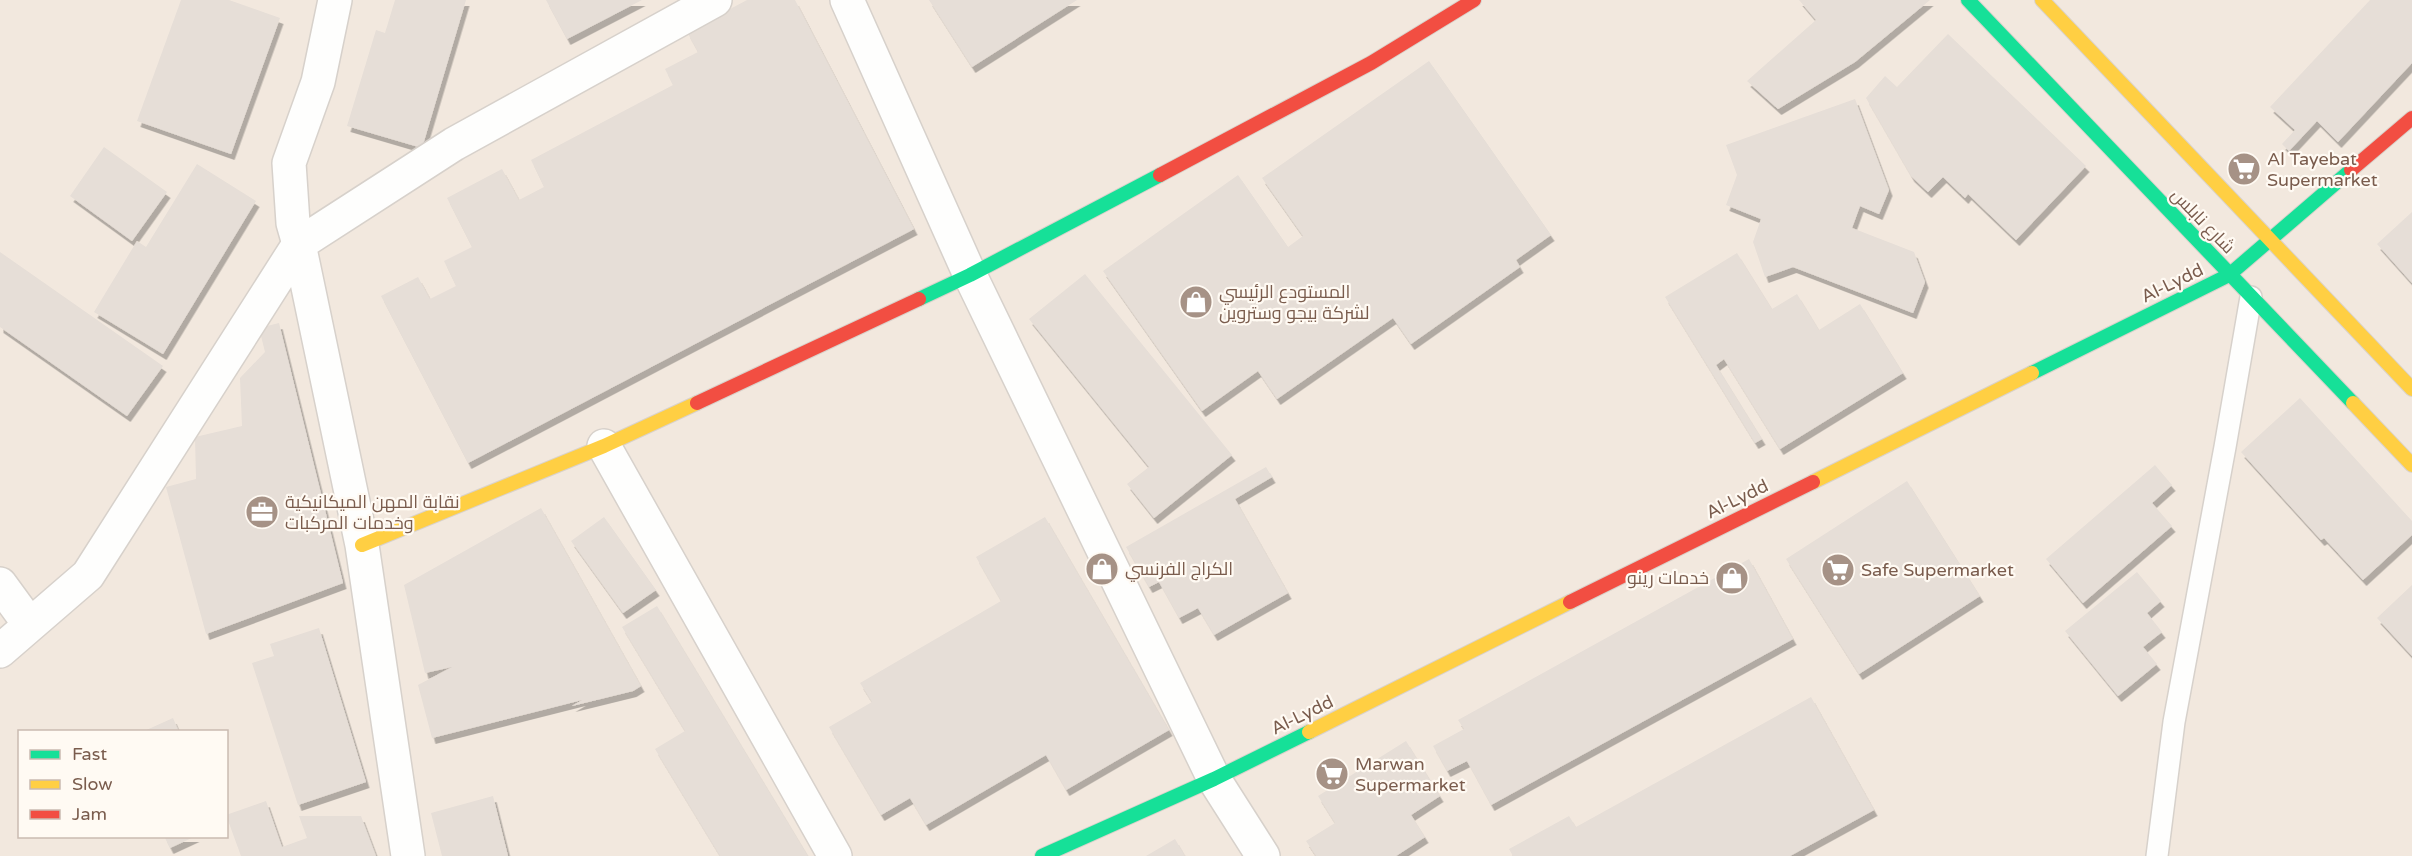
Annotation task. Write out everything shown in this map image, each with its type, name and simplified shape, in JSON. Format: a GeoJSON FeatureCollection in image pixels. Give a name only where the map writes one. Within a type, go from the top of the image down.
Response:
{"type":"FeatureCollection","features":[{"type":"Feature","properties":{"kind":"street"},"geometry":{"type":"LineString","coordinates":[[335,0],[318,82],[289,163],[293,223],[362,545],[408,856]]}},
{"type":"Feature","properties":{"kind":"street"},"geometry":{"type":"LineString","coordinates":[[0,651],[88,575],[299,244],[454,144],[715,0]]}},
{"type":"Feature","properties":{"kind":"street"},"geometry":{"type":"LineString","coordinates":[[847,0],[970,275],[1214,778],[1263,856]]}},
{"type":"Feature","properties":{"kind":"street"},"geometry":{"type":"LineString","coordinates":[[362,545],[604,446],[970,275],[1371,63],[1474,0]]}},
{"type":"Feature","properties":{"kind":"street","name":"شارع نابلس"},"geometry":{"type":"LineString","coordinates":[[1968,0],[2412,465]]}},
{"type":"Feature","properties":{"kind":"street","name":"شارع نابلس"},"geometry":{"type":"LineString","coordinates":[[2042,0],[2412,388]]}},
{"type":"Feature","properties":{"kind":"street","name":"Al-Lydd"},"geometry":{"type":"LineString","coordinates":[[1042,856],[1214,778],[2229,275],[2412,118]]}},
{"type":"Feature","properties":{"kind":"street"},"geometry":{"type":"LineString","coordinates":[[604,446],[835,856]]}},
{"type":"Feature","properties":{"kind":"street"},"geometry":{"type":"LineString","coordinates":[[0,584],[30,625]]}},
{"type":"Feature","properties":{"kind":"lane"},"geometry":{"type":"LineString","coordinates":[[2157,856],[2174,722],[2251,297]]}},
{"type":"Feature","properties":{"kind":"shaded area"},"geometry":{"type":"Polygon","coordinates":[[[0,0],[2412,0],[2412,856],[0,856],[0,0]]]}},
{"type":"Feature","properties":{"kind":"building"},"geometry":{"type":"Polygon","coordinates":[[[181,0],[229,0],[280,18],[231,154],[137,121],[181,0]]]}},
{"type":"Feature","properties":{"kind":"building"},"geometry":{"type":"Polygon","coordinates":[[[395,0],[466,0],[422,148],[347,126],[376,30],[385,33],[395,0]]]}},
{"type":"Feature","properties":{"kind":"building"},"geometry":{"type":"Polygon","coordinates":[[[546,0],[642,0],[567,39],[546,0]]]}},
{"type":"Feature","properties":{"kind":"building"},"geometry":{"type":"Polygon","coordinates":[[[747,0],[795,0],[914,229],[468,463],[381,296],[418,277],[430,299],[456,286],[444,261],[472,247],[447,198],[502,169],[519,200],[544,187],[531,160],[673,85],[665,69],[698,52],[687,32],[747,0]]]}},
{"type":"Feature","properties":{"kind":"building"},"geometry":{"type":"Polygon","coordinates":[[[929,0],[1077,0],[972,67],[929,0]]]}},
{"type":"Feature","properties":{"kind":"building"},"geometry":{"type":"Polygon","coordinates":[[[1799,0],[1930,0],[1855,62],[1778,109],[1747,81],[1816,20],[1799,0]]]}},
{"type":"Feature","properties":{"kind":"building"},"geometry":{"type":"Polygon","coordinates":[[[2370,0],[2412,0],[2412,63],[2338,142],[2317,121],[2289,151],[2282,144],[2295,130],[2270,107],[2370,0]]]}},
{"type":"Feature","properties":{"kind":"building"},"geometry":{"type":"Polygon","coordinates":[[[1948,34],[2086,166],[2016,240],[1968,194],[1965,198],[1943,177],[1928,192],[1911,176],[1866,98],[1885,76],[1897,87],[1948,34]]]}},
{"type":"Feature","properties":{"kind":"building"},"geometry":{"type":"Polygon","coordinates":[[[1429,61],[1551,235],[1516,260],[1520,267],[1411,344],[1393,318],[1277,399],[1258,371],[1202,411],[1103,271],[1238,175],[1288,247],[1303,236],[1262,178],[1429,61]]]}},
{"type":"Feature","properties":{"kind":"building"},"geometry":{"type":"Polygon","coordinates":[[[1855,99],[1889,190],[1879,214],[1860,206],[1852,228],[1914,252],[1925,282],[1913,313],[1793,267],[1765,277],[1753,242],[1761,219],[1726,205],[1737,175],[1726,145],[1855,99]]]}},
{"type":"Feature","properties":{"kind":"building"},"geometry":{"type":"Polygon","coordinates":[[[104,147],[167,192],[132,241],[70,196],[104,147]]]}},
{"type":"Feature","properties":{"kind":"building"},"geometry":{"type":"Polygon","coordinates":[[[197,164],[256,201],[163,354],[94,312],[137,241],[146,247],[197,164]]]}},
{"type":"Feature","properties":{"kind":"building"},"geometry":{"type":"Polygon","coordinates":[[[2412,212],[2412,283],[2377,244],[2412,212]]]}},
{"type":"Feature","properties":{"kind":"building"},"geometry":{"type":"Polygon","coordinates":[[[0,252],[163,366],[127,416],[0,327],[0,252]]]}},
{"type":"Feature","properties":{"kind":"building"},"geometry":{"type":"Polygon","coordinates":[[[1737,253],[1772,309],[1797,294],[1819,330],[1860,304],[1903,373],[1780,449],[1724,359],[1716,365],[1762,439],[1755,443],[1665,297],[1737,253]]]}},
{"type":"Feature","properties":{"kind":"building"},"geometry":{"type":"Polygon","coordinates":[[[1085,274],[1232,455],[1154,518],[1127,484],[1149,467],[1029,319],[1085,274]]]}},
{"type":"Feature","properties":{"kind":"building"},"geometry":{"type":"Polygon","coordinates":[[[279,323],[343,583],[206,634],[166,487],[196,479],[195,437],[242,426],[240,378],[265,352],[259,328],[279,323]]]}},
{"type":"Feature","properties":{"kind":"building"},"geometry":{"type":"Polygon","coordinates":[[[2300,398],[2412,521],[2412,535],[2363,580],[2324,538],[2321,540],[2241,452],[2300,398]]]}},
{"type":"Feature","properties":{"kind":"building"},"geometry":{"type":"Polygon","coordinates":[[[2155,465],[2172,485],[2152,503],[2172,526],[2083,603],[2046,559],[2155,465]]]}},
{"type":"Feature","properties":{"kind":"building"},"geometry":{"type":"Polygon","coordinates":[[[1266,467],[1272,477],[1235,499],[1288,593],[1214,635],[1198,608],[1179,618],[1159,582],[1149,587],[1126,547],[1266,467]]]}},
{"type":"Feature","properties":{"kind":"building"},"geometry":{"type":"Polygon","coordinates":[[[1907,481],[1980,596],[1859,674],[1786,559],[1907,481]]]}},
{"type":"Feature","properties":{"kind":"building"},"geometry":{"type":"Polygon","coordinates":[[[541,508],[641,686],[633,691],[572,706],[582,700],[432,738],[418,685],[452,667],[425,673],[404,585],[541,508]]]}},
{"type":"Feature","properties":{"kind":"building"},"geometry":{"type":"Polygon","coordinates":[[[604,517],[656,590],[623,613],[571,541],[604,517]]]}},
{"type":"Feature","properties":{"kind":"building"},"geometry":{"type":"Polygon","coordinates":[[[1045,517],[1169,730],[1066,790],[1046,755],[926,825],[910,798],[881,815],[829,727],[872,702],[860,683],[1001,601],[976,557],[1045,517]]]}},
{"type":"Feature","properties":{"kind":"building"},"geometry":{"type":"Polygon","coordinates":[[[1749,559],[1793,639],[1491,805],[1467,761],[1447,771],[1433,746],[1464,729],[1458,720],[1749,559]]]}},
{"type":"Feature","properties":{"kind":"building"},"geometry":{"type":"Polygon","coordinates":[[[2137,572],[2161,601],[2147,613],[2162,632],[2143,647],[2157,664],[2118,696],[2065,631],[2137,572]]]}},
{"type":"Feature","properties":{"kind":"building"},"geometry":{"type":"Polygon","coordinates":[[[2412,585],[2412,656],[2377,618],[2412,585]]]}},
{"type":"Feature","properties":{"kind":"building"},"geometry":{"type":"Polygon","coordinates":[[[657,606],[808,856],[720,856],[655,749],[685,731],[622,627],[657,606]]]}},
{"type":"Feature","properties":{"kind":"building"},"geometry":{"type":"Polygon","coordinates":[[[319,628],[366,782],[298,805],[252,663],[274,656],[270,644],[319,628]]]}},
{"type":"Feature","properties":{"kind":"building"},"geometry":{"type":"Polygon","coordinates":[[[1811,697],[1874,810],[1790,856],[1513,856],[1509,849],[1569,816],[1576,827],[1811,697]]]}},
{"type":"Feature","properties":{"kind":"building"},"geometry":{"type":"Polygon","coordinates":[[[173,718],[178,730],[146,730],[173,718]]]}},
{"type":"Feature","properties":{"kind":"building"},"geometry":{"type":"Polygon","coordinates":[[[1406,741],[1440,796],[1411,815],[1425,837],[1396,856],[1316,856],[1306,841],[1335,823],[1318,796],[1406,741]]]}},
{"type":"Feature","properties":{"kind":"building"},"geometry":{"type":"Polygon","coordinates":[[[493,796],[508,856],[442,856],[431,813],[493,796]]]}},
{"type":"Feature","properties":{"kind":"building"},"geometry":{"type":"Polygon","coordinates":[[[266,801],[282,847],[307,838],[299,816],[361,816],[376,856],[241,856],[228,820],[228,814],[266,801]]]}},
{"type":"Feature","properties":{"kind":"building"},"geometry":{"type":"Polygon","coordinates":[[[165,838],[192,838],[170,848],[165,838]]]}},
{"type":"Feature","properties":{"kind":"building"},"geometry":{"type":"Polygon","coordinates":[[[1175,839],[1185,856],[1146,856],[1175,839]]]}},
{"type":"Feature","properties":{"kind":"traffic: fast"},"geometry":{"type":"LineString","coordinates":[[1968,0],[2353,403]]}},
{"type":"Feature","properties":{"kind":"traffic: fast"},"geometry":{"type":"LineString","coordinates":[[2032,373],[2229,275],[2351,170]]}},
{"type":"Feature","properties":{"kind":"traffic: fast"},"geometry":{"type":"LineString","coordinates":[[919,299],[970,275],[1160,175]]}},
{"type":"Feature","properties":{"kind":"traffic: fast"},"geometry":{"type":"LineString","coordinates":[[1042,856],[1214,779],[1309,732]]}},
{"type":"Feature","properties":{"kind":"traffic: slow"},"geometry":{"type":"LineString","coordinates":[[2042,0],[2412,389]]}},
{"type":"Feature","properties":{"kind":"traffic: slow"},"geometry":{"type":"LineString","coordinates":[[1813,482],[2032,373]]}},
{"type":"Feature","properties":{"kind":"traffic: slow"},"geometry":{"type":"LineString","coordinates":[[362,545],[604,446],[697,403]]}},
{"type":"Feature","properties":{"kind":"traffic: slow"},"geometry":{"type":"LineString","coordinates":[[2353,403],[2412,465]]}},
{"type":"Feature","properties":{"kind":"traffic: slow"},"geometry":{"type":"LineString","coordinates":[[1309,732],[1570,602]]}},
{"type":"Feature","properties":{"kind":"traffic: jam"},"geometry":{"type":"LineString","coordinates":[[1160,175],[1371,63],[1474,0]]}},
{"type":"Feature","properties":{"kind":"traffic: jam"},"geometry":{"type":"LineString","coordinates":[[2351,170],[2412,118]]}},
{"type":"Feature","properties":{"kind":"traffic: jam"},"geometry":{"type":"LineString","coordinates":[[697,403],[919,299]]}},
{"type":"Feature","properties":{"kind":"traffic: jam"},"geometry":{"type":"LineString","coordinates":[[1570,602],[1813,482]]}},
{"type":"Feature","properties":{"kind":"place","name":"Al Tayebat Supermarket"},"geometry":{"type":"Point","coordinates":[2244,169]}},
{"type":"Feature","properties":{"kind":"place","name":"المستودع الرئيسي لشركة بيجو وستروين"},"geometry":{"type":"Point","coordinates":[1196,302]}},
{"type":"Feature","properties":{"kind":"place","name":"نقابة المهن الميكانيكية وخدمات المركبات"},"geometry":{"type":"Point","coordinates":[262,512]}},
{"type":"Feature","properties":{"kind":"place","name":"الكراج الفرنسي"},"geometry":{"type":"Point","coordinates":[1102,569]}},
{"type":"Feature","properties":{"kind":"place","name":"Safe Supermarket"},"geometry":{"type":"Point","coordinates":[1838,570]}},
{"type":"Feature","properties":{"kind":"place","name":"خدمات رينو"},"geometry":{"type":"Point","coordinates":[1732,578]}},
{"type":"Feature","properties":{"kind":"place","name":"Marwan Supermarket"},"geometry":{"type":"Point","coordinates":[1332,774]}}]}
